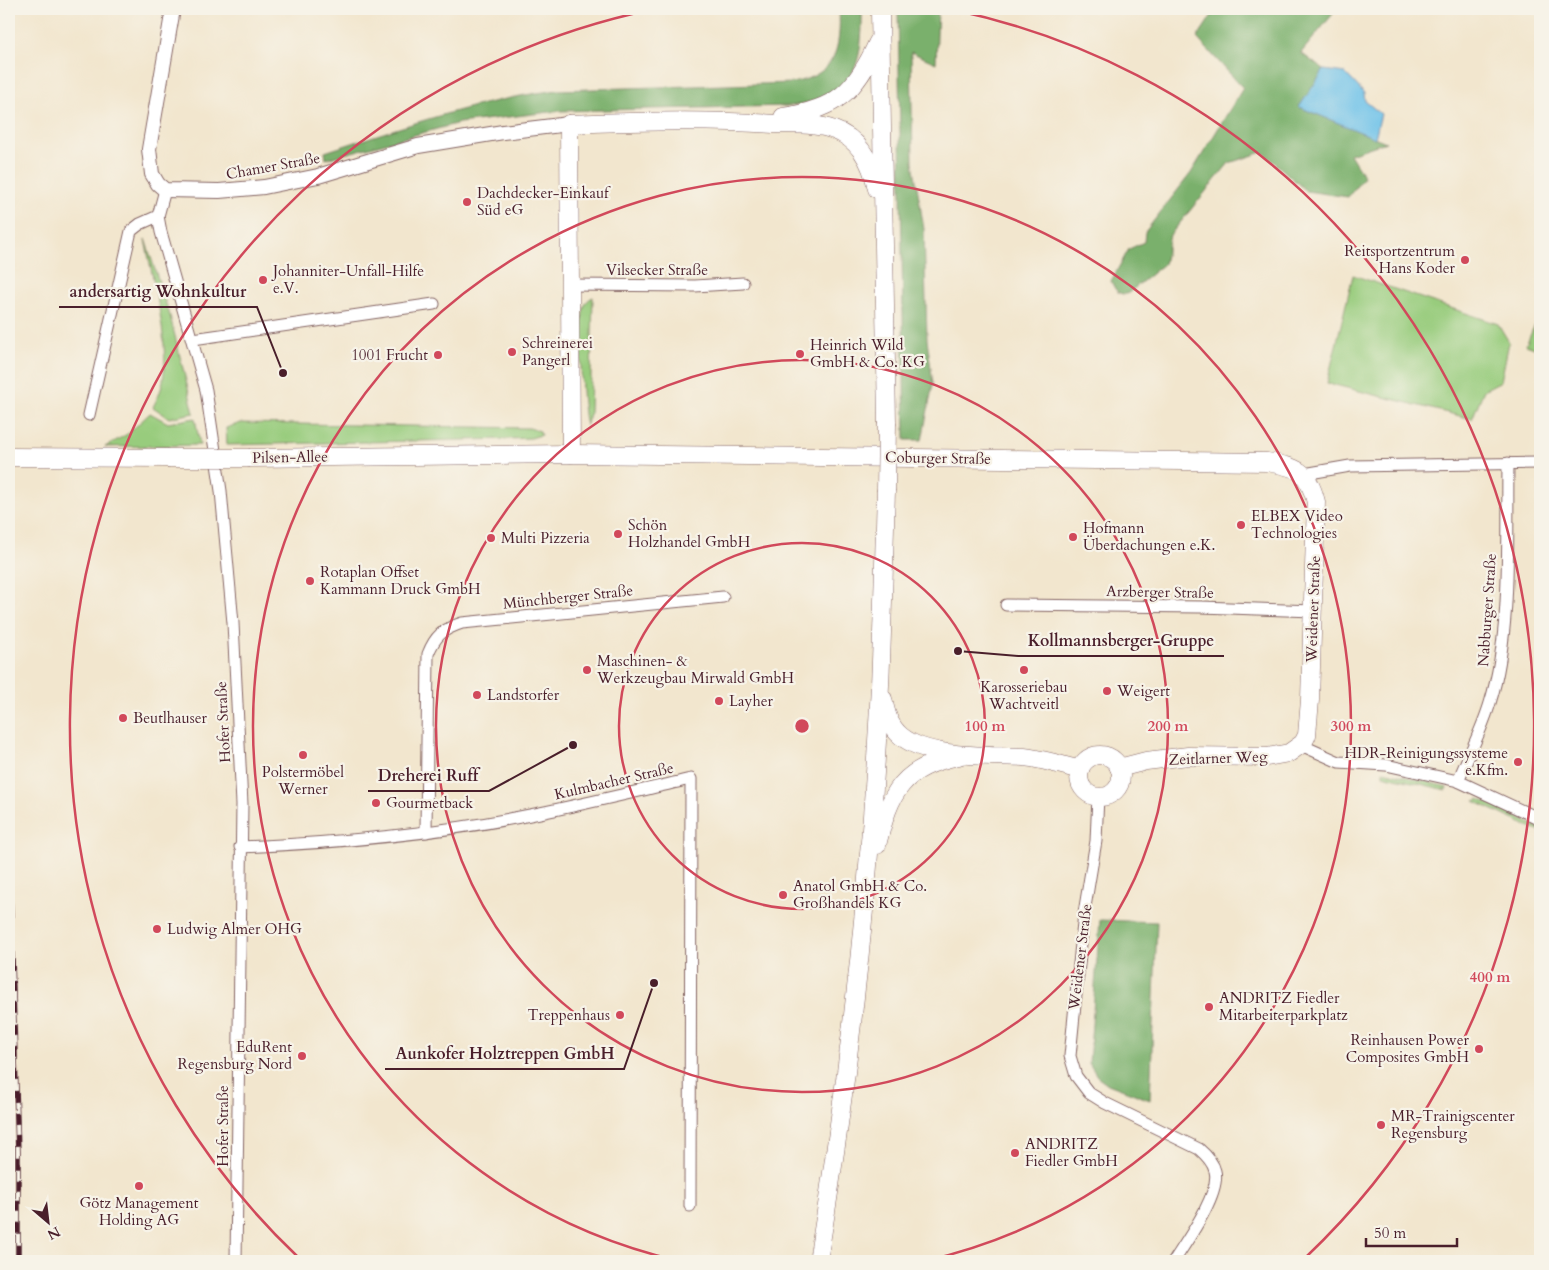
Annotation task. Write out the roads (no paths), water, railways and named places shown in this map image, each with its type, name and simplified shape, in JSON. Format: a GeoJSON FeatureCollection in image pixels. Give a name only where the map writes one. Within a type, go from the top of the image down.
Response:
{"type":"FeatureCollection","features":[{"type":"Feature","properties":{"kind":"main road"},"geometry":{"type":"LineString","coordinates":[[818,1261],[846,1073],[865,891],[880,686],[887,423],[880,9]]}},
{"type":"Feature","properties":{"kind":"main road"},"geometry":{"type":"LineString","coordinates":[[751,122],[806,114],[832,104],[848,92],[858,81],[880,36]]}},
{"type":"Feature","properties":{"kind":"main road"},"geometry":{"type":"LineString","coordinates":[[570,454],[571,285],[569,124],[637,121],[751,122],[820,126],[835,130],[857,144],[867,160],[875,178],[884,221]]}},
{"type":"Feature","properties":{"kind":"main road","name":"Pilsen-Allee"},"geometry":{"type":"LineString","coordinates":[[9,457],[250,458],[570,454]]}},
{"type":"Feature","properties":{"kind":"main road","name":"Coburger Straße"},"geometry":{"type":"LineString","coordinates":[[570,454],[1267,462],[1290,466],[1304,474]]}},
{"type":"Feature","properties":{"kind":"main road","name":"Weidener Straße"},"geometry":{"type":"LineString","coordinates":[[1301,745],[1307,735],[1310,700],[1316,502],[1312,484],[1304,474]]}},
{"type":"Feature","properties":{"kind":"main road"},"geometry":{"type":"LineString","coordinates":[[880,686],[887,716],[893,728],[912,743],[967,755],[1026,758],[1056,763],[1080,770]]}},
{"type":"Feature","properties":{"kind":"main road","name":"Zeitlarner Weg"},"geometry":{"type":"LineString","coordinates":[[1119,768],[1146,761],[1188,756],[1267,757],[1289,753],[1301,745]]}},
{"type":"Feature","properties":{"kind":"main road"},"geometry":{"type":"LineString","coordinates":[[865,891],[885,813],[890,801],[903,782],[934,762],[967,755]]}},
{"type":"Feature","properties":{"kind":"main road"},"geometry":{"type":"LineString","coordinates":[[1100,755],[1112,758],[1119,768],[1121,774],[1118,786],[1110,794],[1098,796],[1086,792],[1082,787],[1080,770],[1088,758],[1100,755]]}},
{"type":"Feature","properties":{"kind":"street"},"geometry":{"type":"LineString","coordinates":[[165,190],[158,184],[152,174],[149,149],[173,9]]}},
{"type":"Feature","properties":{"kind":"street","name":"Chamer Straße"},"geometry":{"type":"LineString","coordinates":[[165,190],[219,192],[264,187],[318,176],[418,146],[503,132],[569,124]]}},
{"type":"Feature","properties":{"kind":"street","name":"Hofer Straße"},"geometry":{"type":"LineString","coordinates":[[165,190],[158,216],[206,390],[216,456],[233,623],[241,794],[236,1261]]}},
{"type":"Feature","properties":{"kind":"street"},"geometry":{"type":"LineString","coordinates":[[89,415],[131,231],[140,224],[158,216]]}},
{"type":"Feature","properties":{"kind":"street","name":"Vilsecker Straße"},"geometry":{"type":"LineString","coordinates":[[571,285],[695,286],[743,284]]}},
{"type":"Feature","properties":{"kind":"street"},"geometry":{"type":"LineString","coordinates":[[193,339],[434,304]]}},
{"type":"Feature","properties":{"kind":"street"},"geometry":{"type":"LineString","coordinates":[[1304,474],[1350,466],[1540,463]]}},
{"type":"Feature","properties":{"kind":"street","name":"Nabburger Straße"},"geometry":{"type":"LineString","coordinates":[[1458,781],[1490,704],[1498,669],[1506,575],[1508,464]]}},
{"type":"Feature","properties":{"kind":"street","name":"Münchberger Straße"},"geometry":{"type":"LineString","coordinates":[[426,832],[428,654],[439,634],[448,628],[462,623],[723,597]]}},
{"type":"Feature","properties":{"kind":"street","name":"Arzberger Straße"},"geometry":{"type":"LineString","coordinates":[[1006,605],[1201,607],[1314,611]]}},
{"type":"Feature","properties":{"kind":"street"},"geometry":{"type":"LineString","coordinates":[[1301,745],[1339,762],[1386,765],[1458,781],[1540,819]]}},
{"type":"Feature","properties":{"kind":"street","name":"Kulmbacher Straße"},"geometry":{"type":"LineString","coordinates":[[240,847],[322,844],[426,832],[551,811],[691,779],[690,1206]]}},
{"type":"Feature","properties":{"kind":"street","name":"Weidener Straße"},"geometry":{"type":"LineString","coordinates":[[1098,796],[1096,841],[1084,912],[1070,1056],[1076,1076],[1089,1093],[1105,1103],[1199,1149],[1209,1158],[1215,1171],[1213,1191],[1174,1261]]}},
{"type":"Feature","properties":{"kind":"water"},"geometry":{"type":"Polygon","coordinates":[[[1324,70],[1345,73],[1364,93],[1365,101],[1381,114],[1375,138],[1299,107],[1324,70]]]}},
{"type":"Feature","properties":{"kind":"railway"},"geometry":{"type":"LineString","coordinates":[[9,860],[18,1153],[18,1261]]}},
{"type":"Feature","properties":{"kind":"place","name":"Dachdecker-Einkauf Süd eG"},"geometry":{"type":"Point","coordinates":[467,202]}},
{"type":"Feature","properties":{"kind":"place","name":"Reitsportzentrum Hans Koder"},"geometry":{"type":"Point","coordinates":[1465,260]}},
{"type":"Feature","properties":{"kind":"place","name":"Johanniter-Unfall-Hilfe e.V."},"geometry":{"type":"Point","coordinates":[263,280]}},
{"type":"Feature","properties":{"kind":"place","name":"Schreinerei Pangerl"},"geometry":{"type":"Point","coordinates":[512,352]}},
{"type":"Feature","properties":{"kind":"place","name":"Heinrich Wild GmbH & Co. KG"},"geometry":{"type":"Point","coordinates":[800,354]}},
{"type":"Feature","properties":{"kind":"place","name":"1001 Frucht"},"geometry":{"type":"Point","coordinates":[438,355]}},
{"type":"Feature","properties":{"kind":"place","name":"andersartig Wohnkultur"},"geometry":{"type":"Point","coordinates":[283,373]}},
{"type":"Feature","properties":{"kind":"place","name":"ELBEX Video Technologies"},"geometry":{"type":"Point","coordinates":[1241,525]}},
{"type":"Feature","properties":{"kind":"place","name":"Schön Holzhandel GmbH"},"geometry":{"type":"Point","coordinates":[618,534]}},
{"type":"Feature","properties":{"kind":"place","name":"Hofmann Überdachungen e.K."},"geometry":{"type":"Point","coordinates":[1073,537]}},
{"type":"Feature","properties":{"kind":"place","name":"Multi Pizzeria"},"geometry":{"type":"Point","coordinates":[491,538]}},
{"type":"Feature","properties":{"kind":"place","name":"Rotaplan Offset Kammann Druck GmbH"},"geometry":{"type":"Point","coordinates":[310,581]}},
{"type":"Feature","properties":{"kind":"place","name":"Kollmannsberger-Gruppe"},"geometry":{"type":"Point","coordinates":[958,651]}},
{"type":"Feature","properties":{"kind":"place","name":"Maschinen- & Werkzeugbau Mirwald GmbH"},"geometry":{"type":"Point","coordinates":[587,670]}},
{"type":"Feature","properties":{"kind":"place","name":"Karosseriebau Wachtveitl"},"geometry":{"type":"Point","coordinates":[1024,670]}},
{"type":"Feature","properties":{"kind":"place","name":"Weigert"},"geometry":{"type":"Point","coordinates":[1107,691]}},
{"type":"Feature","properties":{"kind":"place","name":"Landstorfer"},"geometry":{"type":"Point","coordinates":[477,695]}},
{"type":"Feature","properties":{"kind":"place","name":"Layher"},"geometry":{"type":"Point","coordinates":[719,701]}},
{"type":"Feature","properties":{"kind":"place","name":"Beutlhauser"},"geometry":{"type":"Point","coordinates":[123,718]}},
{"type":"Feature","properties":{"kind":"place","name":"Dreherei Ruff"},"geometry":{"type":"Point","coordinates":[573,745]}},
{"type":"Feature","properties":{"kind":"place","name":"Polstermöbel Werner"},"geometry":{"type":"Point","coordinates":[303,755]}},
{"type":"Feature","properties":{"kind":"place","name":"HDR-Reinigungssysteme e.Kfm."},"geometry":{"type":"Point","coordinates":[1518,762]}},
{"type":"Feature","properties":{"kind":"place","name":"Gourmetback"},"geometry":{"type":"Point","coordinates":[376,803]}},
{"type":"Feature","properties":{"kind":"place","name":"Anatol GmbH & Co. Großhandels KG"},"geometry":{"type":"Point","coordinates":[783,895]}},
{"type":"Feature","properties":{"kind":"place","name":"Ludwig Almer OHG"},"geometry":{"type":"Point","coordinates":[157,929]}},
{"type":"Feature","properties":{"kind":"place","name":"Aunkofer Holztreppen GmbH"},"geometry":{"type":"Point","coordinates":[654,983]}},
{"type":"Feature","properties":{"kind":"place","name":"ANDRITZ Fiedler Mitarbeiterparkplatz"},"geometry":{"type":"Point","coordinates":[1209,1007]}},
{"type":"Feature","properties":{"kind":"place","name":"Treppenhaus"},"geometry":{"type":"Point","coordinates":[620,1015]}},
{"type":"Feature","properties":{"kind":"place","name":"Reinhausen Power Composites GmbH"},"geometry":{"type":"Point","coordinates":[1479,1049]}},
{"type":"Feature","properties":{"kind":"place","name":"EduRent Regensburg Nord"},"geometry":{"type":"Point","coordinates":[302,1056]}},
{"type":"Feature","properties":{"kind":"place","name":"MR-Trainigscenter Regensburg"},"geometry":{"type":"Point","coordinates":[1381,1125]}},
{"type":"Feature","properties":{"kind":"place","name":"ANDRITZ Fiedler GmbH"},"geometry":{"type":"Point","coordinates":[1015,1153]}},
{"type":"Feature","properties":{"kind":"place","name":"Götz Management Holding AG"},"geometry":{"type":"Point","coordinates":[139,1186]}}]}
